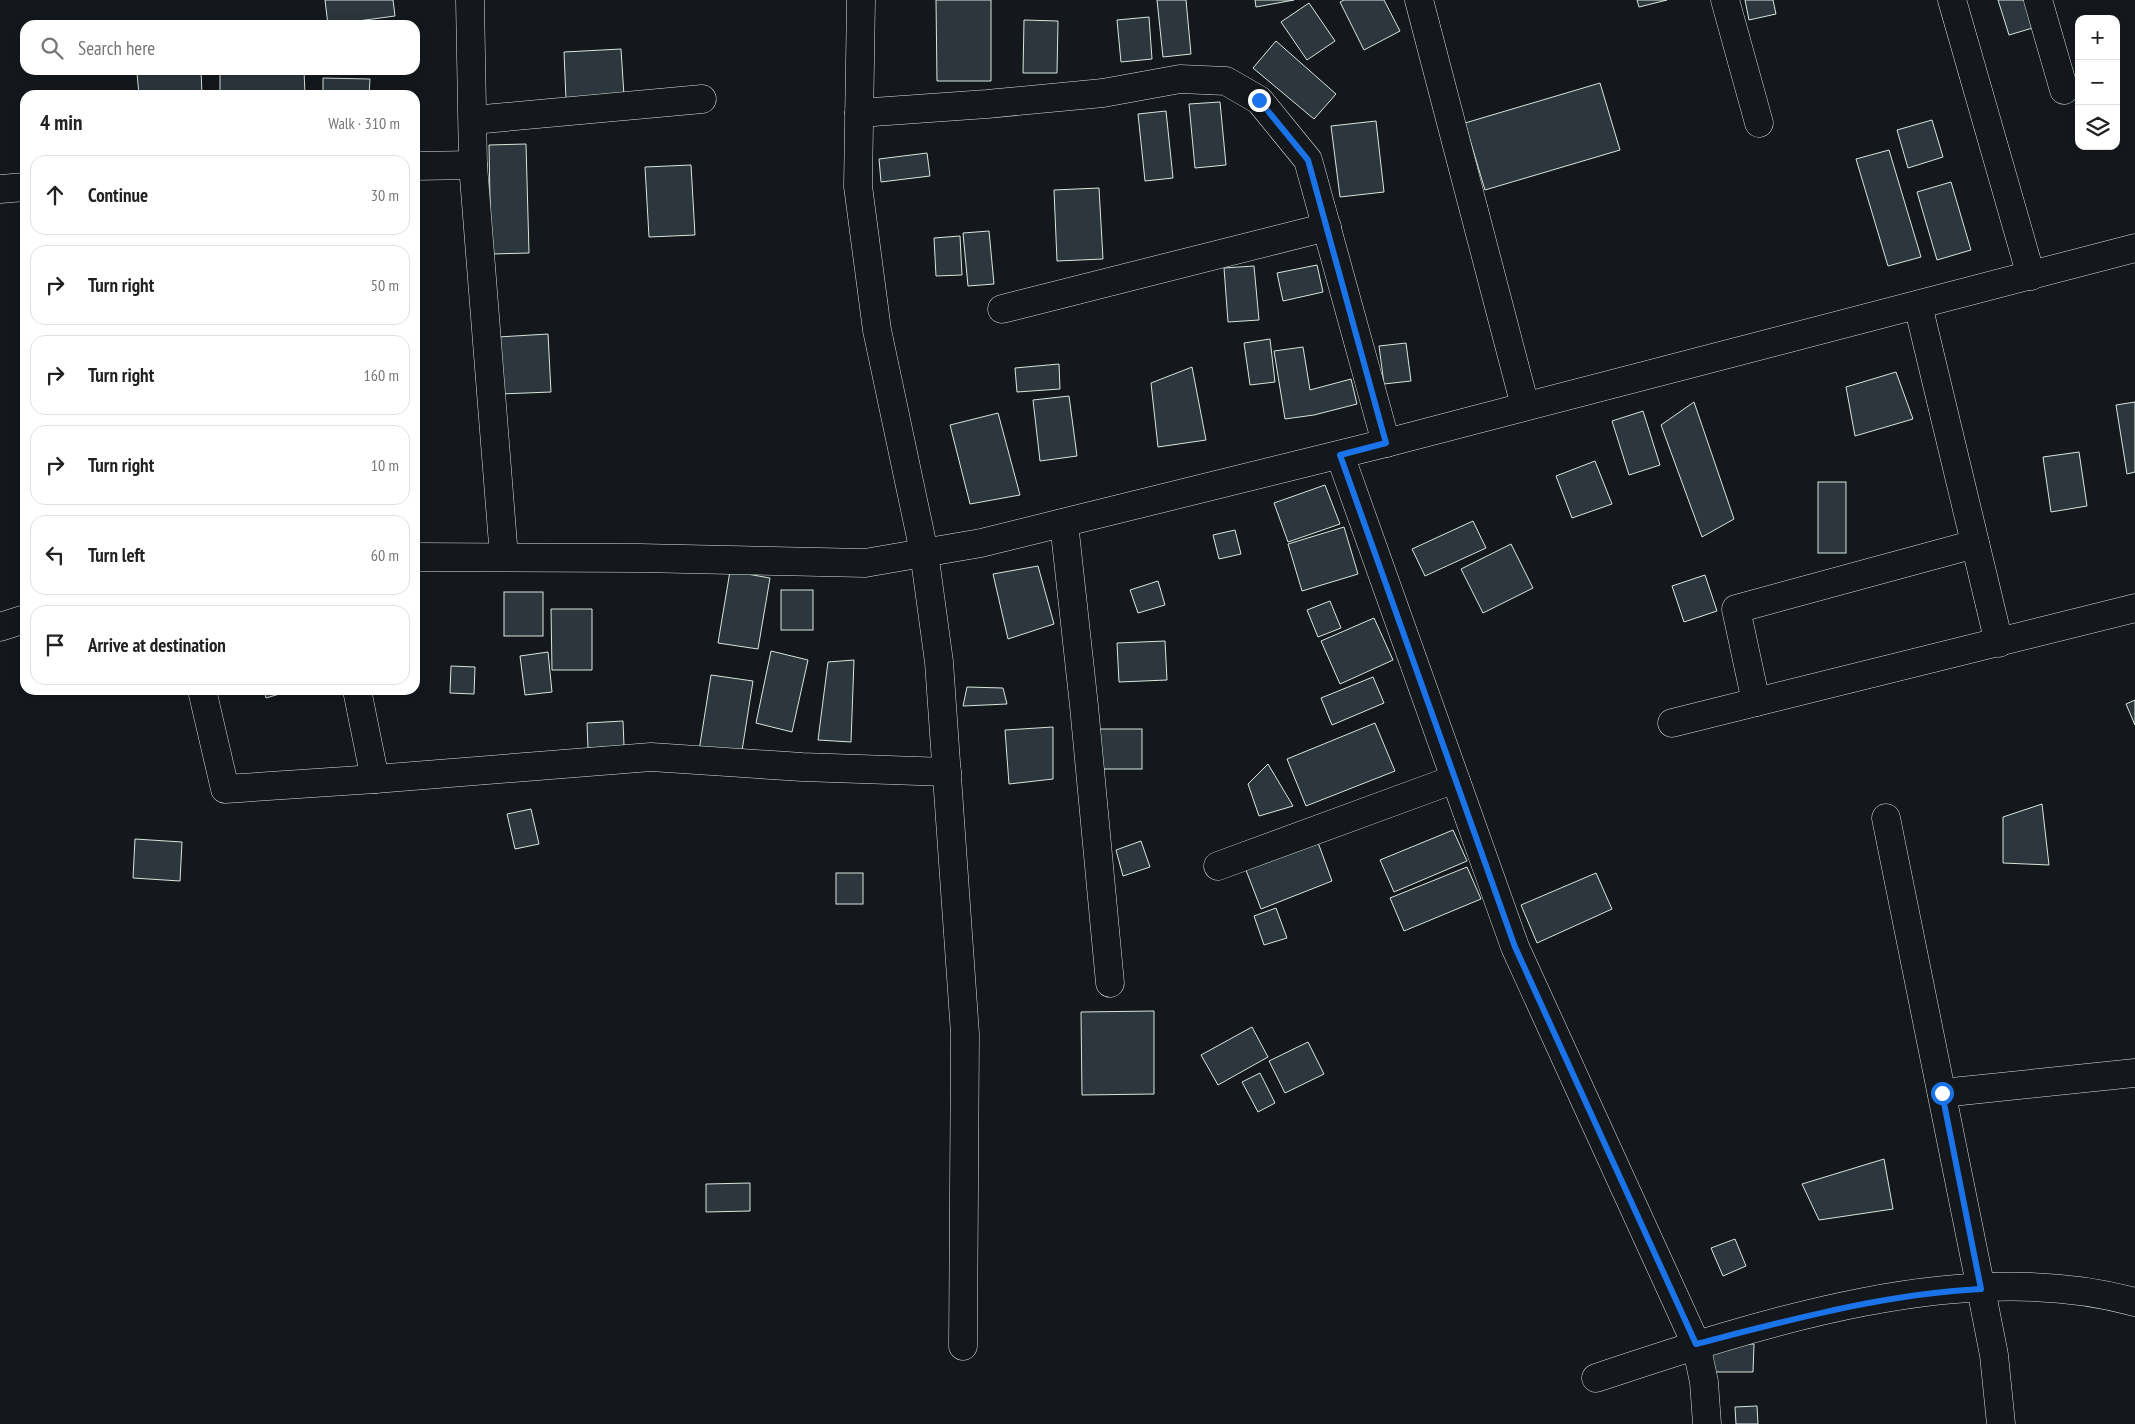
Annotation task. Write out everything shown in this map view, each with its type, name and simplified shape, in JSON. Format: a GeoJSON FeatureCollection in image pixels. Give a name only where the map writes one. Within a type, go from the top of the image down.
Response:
{"type":"FeatureCollection","features":[{"type":"Feature","properties":{"kind":"street"},"geometry":{"type":"LineString","coordinates":[[470,0],[473,165],[504,557]]}},
{"type":"Feature","properties":{"kind":"street"},"geometry":{"type":"LineString","coordinates":[[861,0],[858,186],[877,330],[924,552],[939,662],[965,1034],[963,1346]]}},
{"type":"Feature","properties":{"kind":"street"},"geometry":{"type":"LineString","coordinates":[[1418,0],[1525,406]]}},
{"type":"Feature","properties":{"kind":"street"},"geometry":{"type":"LineString","coordinates":[[1725,0],[1759,123]]}},
{"type":"Feature","properties":{"kind":"street"},"geometry":{"type":"LineString","coordinates":[[1952,0],[2031,276]]}},
{"type":"Feature","properties":{"kind":"street"},"geometry":{"type":"LineString","coordinates":[[2038,0],[2064,90]]}},
{"type":"Feature","properties":{"kind":"street"},"geometry":{"type":"LineString","coordinates":[[859,113],[1103,93],[1180,79],[1226,81],[1259,100],[1308,160],[1386,443]]}},
{"type":"Feature","properties":{"kind":"street"},"geometry":{"type":"LineString","coordinates":[[472,120],[702,99]]}},
{"type":"Feature","properties":{"kind":"street"},"geometry":{"type":"LineString","coordinates":[[420,166],[473,165]]}},
{"type":"Feature","properties":{"kind":"street"},"geometry":{"type":"LineString","coordinates":[[0,189],[20,187]]}},
{"type":"Feature","properties":{"kind":"street"},"geometry":{"type":"LineString","coordinates":[[1002,310],[1327,227]]}},
{"type":"Feature","properties":{"kind":"street"},"geometry":{"type":"LineString","coordinates":[[420,558],[504,557],[865,563],[982,543],[1340,455],[2135,248]]}},
{"type":"Feature","properties":{"kind":"street"},"geometry":{"type":"LineString","coordinates":[[1918,305],[1999,643]]}},
{"type":"Feature","properties":{"kind":"street"},"geometry":{"type":"LineString","coordinates":[[1340,455],[1515,947],[1696,1344],[1704,1382],[1708,1424]]}},
{"type":"Feature","properties":{"kind":"street"},"geometry":{"type":"LineString","coordinates":[[1064,522],[1084,706],[1110,983]]}},
{"type":"Feature","properties":{"kind":"street"},"geometry":{"type":"LineString","coordinates":[[1756,702],[1736,609],[1976,544]]}},
{"type":"Feature","properties":{"kind":"street"},"geometry":{"type":"LineString","coordinates":[[1672,723],[2135,608]]}},
{"type":"Feature","properties":{"kind":"street"},"geometry":{"type":"LineString","coordinates":[[0,627],[20,621]]}},
{"type":"Feature","properties":{"kind":"street"},"geometry":{"type":"LineString","coordinates":[[203,695],[224,789],[651,757],[802,767],[946,772]]}},
{"type":"Feature","properties":{"kind":"street"},"geometry":{"type":"LineString","coordinates":[[358,695],[375,779]]}},
{"type":"Feature","properties":{"kind":"street"},"geometry":{"type":"LineString","coordinates":[[1218,866],[1456,779]]}},
{"type":"Feature","properties":{"kind":"street"},"geometry":{"type":"LineString","coordinates":[[1886,818],[1994,1354],[2001,1424]]}},
{"type":"Feature","properties":{"kind":"street"},"geometry":{"type":"LineString","coordinates":[[1942,1093],[2135,1073]]}},
{"type":"Feature","properties":{"kind":"street"},"geometry":{"type":"LineString","coordinates":[[1596,1378],[1696,1344],[1847,1306],[1933,1291],[2032,1286],[2102,1293],[2135,1302]]}},
{"type":"Feature","properties":{"kind":"building"},"geometry":{"type":"Polygon","coordinates":[[[325,0],[393,0],[395,16],[365,20],[327,20],[325,0]]]}},
{"type":"Feature","properties":{"kind":"building"},"geometry":{"type":"Polygon","coordinates":[[[936,0],[991,0],[991,81],[937,81],[936,0]]]}},
{"type":"Feature","properties":{"kind":"building"},"geometry":{"type":"Polygon","coordinates":[[[1157,0],[1186,0],[1191,54],[1163,57],[1157,0]]]}},
{"type":"Feature","properties":{"kind":"building"},"geometry":{"type":"Polygon","coordinates":[[[1255,0],[1294,0],[1256,7],[1255,0]]]}},
{"type":"Feature","properties":{"kind":"building"},"geometry":{"type":"Polygon","coordinates":[[[1344,0],[1384,0],[1400,31],[1364,50],[1340,2],[1344,0]]]}},
{"type":"Feature","properties":{"kind":"building"},"geometry":{"type":"Polygon","coordinates":[[[1637,0],[1667,0],[1639,7],[1637,0]]]}},
{"type":"Feature","properties":{"kind":"building"},"geometry":{"type":"Polygon","coordinates":[[[1745,0],[1773,0],[1776,14],[1749,20],[1745,0]]]}},
{"type":"Feature","properties":{"kind":"building"},"geometry":{"type":"Polygon","coordinates":[[[1998,0],[2028,0],[2036,27],[2009,35],[1998,0]]]}},
{"type":"Feature","properties":{"kind":"building"},"geometry":{"type":"Polygon","coordinates":[[[1309,3],[1335,41],[1307,60],[1281,22],[1309,3]]]}},
{"type":"Feature","properties":{"kind":"building"},"geometry":{"type":"Polygon","coordinates":[[[1149,17],[1152,59],[1121,62],[1117,20],[1149,17]]]}},
{"type":"Feature","properties":{"kind":"building"},"geometry":{"type":"Polygon","coordinates":[[[1024,20],[1058,21],[1057,73],[1023,73],[1024,20]]]}},
{"type":"Feature","properties":{"kind":"building"},"geometry":{"type":"Polygon","coordinates":[[[1276,41],[1336,94],[1314,119],[1253,68],[1276,41]]]}},
{"type":"Feature","properties":{"kind":"building"},"geometry":{"type":"Polygon","coordinates":[[[621,49],[624,96],[566,100],[564,52],[621,49]]]}},
{"type":"Feature","properties":{"kind":"building"},"geometry":{"type":"Polygon","coordinates":[[[137,75],[201,75],[202,90],[139,90],[137,75]]]}},
{"type":"Feature","properties":{"kind":"building"},"geometry":{"type":"Polygon","coordinates":[[[220,75],[304,75],[305,90],[220,90],[220,75]]]}},
{"type":"Feature","properties":{"kind":"building"},"geometry":{"type":"Polygon","coordinates":[[[323,78],[370,79],[369,90],[323,90],[323,78]]]}},
{"type":"Feature","properties":{"kind":"building"},"geometry":{"type":"Polygon","coordinates":[[[1600,83],[1620,150],[1485,190],[1465,123],[1600,83]]]}},
{"type":"Feature","properties":{"kind":"building"},"geometry":{"type":"Polygon","coordinates":[[[1220,102],[1226,165],[1195,168],[1189,104],[1220,102]]]}},
{"type":"Feature","properties":{"kind":"building"},"geometry":{"type":"Polygon","coordinates":[[[1166,111],[1173,178],[1145,181],[1138,114],[1166,111]]]}},
{"type":"Feature","properties":{"kind":"building"},"geometry":{"type":"Polygon","coordinates":[[[1932,120],[1943,157],[1908,168],[1897,130],[1932,120]]]}},
{"type":"Feature","properties":{"kind":"building"},"geometry":{"type":"Polygon","coordinates":[[[1376,121],[1384,192],[1340,197],[1331,126],[1376,121]]]}},
{"type":"Feature","properties":{"kind":"building"},"geometry":{"type":"Polygon","coordinates":[[[526,144],[529,253],[491,254],[489,145],[526,144]]]}},
{"type":"Feature","properties":{"kind":"building"},"geometry":{"type":"Polygon","coordinates":[[[1889,150],[1921,257],[1888,266],[1856,159],[1889,150]]]}},
{"type":"Feature","properties":{"kind":"building"},"geometry":{"type":"Polygon","coordinates":[[[927,153],[930,176],[881,182],[879,159],[927,153]]]}},
{"type":"Feature","properties":{"kind":"building"},"geometry":{"type":"Polygon","coordinates":[[[691,165],[695,235],[649,237],[645,167],[691,165]]]}},
{"type":"Feature","properties":{"kind":"building"},"geometry":{"type":"Polygon","coordinates":[[[1951,182],[1971,250],[1937,260],[1917,192],[1951,182]]]}},
{"type":"Feature","properties":{"kind":"building"},"geometry":{"type":"Polygon","coordinates":[[[1099,188],[1103,259],[1057,261],[1054,190],[1099,188]]]}},
{"type":"Feature","properties":{"kind":"building"},"geometry":{"type":"Polygon","coordinates":[[[989,231],[994,284],[968,286],[963,233],[989,231]]]}},
{"type":"Feature","properties":{"kind":"building"},"geometry":{"type":"Polygon","coordinates":[[[960,236],[962,275],[936,276],[934,238],[960,236]]]}},
{"type":"Feature","properties":{"kind":"building"},"geometry":{"type":"Polygon","coordinates":[[[1317,265],[1323,292],[1283,301],[1277,273],[1317,265]]]}},
{"type":"Feature","properties":{"kind":"building"},"geometry":{"type":"Polygon","coordinates":[[[1254,266],[1259,320],[1228,322],[1224,268],[1254,266]]]}},
{"type":"Feature","properties":{"kind":"building"},"geometry":{"type":"Polygon","coordinates":[[[548,334],[551,392],[500,394],[498,337],[548,334]]]}},
{"type":"Feature","properties":{"kind":"building"},"geometry":{"type":"Polygon","coordinates":[[[1270,339],[1275,382],[1250,385],[1244,343],[1270,339]]]}},
{"type":"Feature","properties":{"kind":"building"},"geometry":{"type":"Polygon","coordinates":[[[1406,343],[1411,381],[1384,384],[1379,346],[1406,343]]]}},
{"type":"Feature","properties":{"kind":"building"},"geometry":{"type":"Polygon","coordinates":[[[1303,347],[1310,390],[1351,379],[1357,404],[1314,415],[1285,419],[1274,351],[1303,347]]]}},
{"type":"Feature","properties":{"kind":"building"},"geometry":{"type":"Polygon","coordinates":[[[1059,364],[1060,389],[1017,392],[1015,368],[1059,364]]]}},
{"type":"Feature","properties":{"kind":"building"},"geometry":{"type":"Polygon","coordinates":[[[1192,367],[1206,440],[1158,447],[1151,383],[1192,367]]]}},
{"type":"Feature","properties":{"kind":"building"},"geometry":{"type":"Polygon","coordinates":[[[1896,372],[1913,419],[1855,436],[1846,387],[1896,372]]]}},
{"type":"Feature","properties":{"kind":"building"},"geometry":{"type":"Polygon","coordinates":[[[1069,396],[1077,456],[1040,461],[1033,400],[1069,396]]]}},
{"type":"Feature","properties":{"kind":"building"},"geometry":{"type":"Polygon","coordinates":[[[1694,402],[1734,519],[1702,537],[1661,425],[1694,402]]]}},
{"type":"Feature","properties":{"kind":"building"},"geometry":{"type":"Polygon","coordinates":[[[2135,402],[2135,472],[2127,474],[2116,405],[2135,402]]]}},
{"type":"Feature","properties":{"kind":"building"},"geometry":{"type":"Polygon","coordinates":[[[1643,411],[1660,465],[1629,475],[1612,421],[1643,411]]]}},
{"type":"Feature","properties":{"kind":"building"},"geometry":{"type":"Polygon","coordinates":[[[998,413],[1020,495],[970,504],[950,425],[998,413]]]}},
{"type":"Feature","properties":{"kind":"building"},"geometry":{"type":"Polygon","coordinates":[[[2079,452],[2087,506],[2051,512],[2043,457],[2079,452]]]}},
{"type":"Feature","properties":{"kind":"building"},"geometry":{"type":"Polygon","coordinates":[[[1595,461],[1612,504],[1572,518],[1556,476],[1595,461]]]}},
{"type":"Feature","properties":{"kind":"building"},"geometry":{"type":"Polygon","coordinates":[[[1818,482],[1846,482],[1846,553],[1818,553],[1818,482]]]}},
{"type":"Feature","properties":{"kind":"building"},"geometry":{"type":"Polygon","coordinates":[[[1325,485],[1340,524],[1288,542],[1274,503],[1325,485]]]}},
{"type":"Feature","properties":{"kind":"building"},"geometry":{"type":"Polygon","coordinates":[[[1473,521],[1486,548],[1425,576],[1412,549],[1473,521]]]}},
{"type":"Feature","properties":{"kind":"building"},"geometry":{"type":"Polygon","coordinates":[[[1344,527],[1358,574],[1302,591],[1288,544],[1344,527]]]}},
{"type":"Feature","properties":{"kind":"building"},"geometry":{"type":"Polygon","coordinates":[[[1235,530],[1241,554],[1219,559],[1213,535],[1235,530]]]}},
{"type":"Feature","properties":{"kind":"building"},"geometry":{"type":"Polygon","coordinates":[[[1511,544],[1533,588],[1483,613],[1461,569],[1511,544]]]}},
{"type":"Feature","properties":{"kind":"building"},"geometry":{"type":"Polygon","coordinates":[[[1038,566],[1054,624],[1008,639],[993,574],[1038,566]]]}},
{"type":"Feature","properties":{"kind":"building"},"geometry":{"type":"Polygon","coordinates":[[[730,571],[770,578],[758,649],[718,643],[730,571]]]}},
{"type":"Feature","properties":{"kind":"building"},"geometry":{"type":"Polygon","coordinates":[[[1705,575],[1717,611],[1684,622],[1672,586],[1705,575]]]}},
{"type":"Feature","properties":{"kind":"building"},"geometry":{"type":"Polygon","coordinates":[[[1158,581],[1165,605],[1138,613],[1130,590],[1158,581]]]}},
{"type":"Feature","properties":{"kind":"building"},"geometry":{"type":"Polygon","coordinates":[[[781,590],[813,590],[813,630],[781,630],[781,590]]]}},
{"type":"Feature","properties":{"kind":"building"},"geometry":{"type":"Polygon","coordinates":[[[504,592],[543,592],[543,636],[504,636],[504,592]]]}},
{"type":"Feature","properties":{"kind":"building"},"geometry":{"type":"Polygon","coordinates":[[[1330,601],[1341,628],[1318,637],[1307,610],[1330,601]]]}},
{"type":"Feature","properties":{"kind":"building"},"geometry":{"type":"Polygon","coordinates":[[[551,609],[592,609],[592,670],[552,670],[551,609]]]}},
{"type":"Feature","properties":{"kind":"building"},"geometry":{"type":"Polygon","coordinates":[[[1374,618],[1393,660],[1340,684],[1321,641],[1374,618]]]}},
{"type":"Feature","properties":{"kind":"building"},"geometry":{"type":"Polygon","coordinates":[[[1165,641],[1167,680],[1119,682],[1117,643],[1165,641]]]}},
{"type":"Feature","properties":{"kind":"building"},"geometry":{"type":"Polygon","coordinates":[[[771,651],[808,660],[792,732],[756,723],[771,651]]]}},
{"type":"Feature","properties":{"kind":"building"},"geometry":{"type":"Polygon","coordinates":[[[548,652],[552,692],[525,695],[520,656],[548,652]]]}},
{"type":"Feature","properties":{"kind":"building"},"geometry":{"type":"Polygon","coordinates":[[[854,660],[851,742],[818,740],[828,662],[854,660]]]}},
{"type":"Feature","properties":{"kind":"building"},"geometry":{"type":"Polygon","coordinates":[[[451,666],[475,667],[474,694],[450,693],[451,666]]]}},
{"type":"Feature","properties":{"kind":"building"},"geometry":{"type":"Polygon","coordinates":[[[711,675],[753,681],[741,757],[699,751],[711,675]]]}},
{"type":"Feature","properties":{"kind":"building"},"geometry":{"type":"Polygon","coordinates":[[[1373,677],[1384,703],[1332,725],[1321,698],[1373,677]]]}},
{"type":"Feature","properties":{"kind":"building"},"geometry":{"type":"Polygon","coordinates":[[[967,687],[1003,688],[1007,704],[963,706],[967,687]]]}},
{"type":"Feature","properties":{"kind":"building"},"geometry":{"type":"Polygon","coordinates":[[[265,695],[276,695],[266,698],[265,695]]]}},
{"type":"Feature","properties":{"kind":"building"},"geometry":{"type":"Polygon","coordinates":[[[2135,700],[2135,725],[2126,704],[2135,700]]]}},
{"type":"Feature","properties":{"kind":"building"},"geometry":{"type":"Polygon","coordinates":[[[623,721],[624,746],[588,748],[587,723],[623,721]]]}},
{"type":"Feature","properties":{"kind":"building"},"geometry":{"type":"Polygon","coordinates":[[[1375,723],[1395,771],[1306,806],[1287,759],[1375,723]]]}},
{"type":"Feature","properties":{"kind":"building"},"geometry":{"type":"Polygon","coordinates":[[[1053,727],[1053,779],[1009,784],[1005,730],[1053,727]]]}},
{"type":"Feature","properties":{"kind":"building"},"geometry":{"type":"Polygon","coordinates":[[[1100,729],[1142,729],[1142,769],[1100,769],[1100,729]]]}},
{"type":"Feature","properties":{"kind":"building"},"geometry":{"type":"Polygon","coordinates":[[[1268,764],[1293,806],[1259,816],[1248,784],[1268,764]]]}},
{"type":"Feature","properties":{"kind":"building"},"geometry":{"type":"Polygon","coordinates":[[[2042,804],[2049,865],[2003,863],[2003,817],[2042,804]]]}},
{"type":"Feature","properties":{"kind":"building"},"geometry":{"type":"Polygon","coordinates":[[[531,809],[539,844],[515,849],[507,814],[531,809]]]}},
{"type":"Feature","properties":{"kind":"building"},"geometry":{"type":"Polygon","coordinates":[[[1453,830],[1467,861],[1394,892],[1380,860],[1453,830]]]}},
{"type":"Feature","properties":{"kind":"building"},"geometry":{"type":"Polygon","coordinates":[[[1316,837],[1332,881],[1261,909],[1244,865],[1316,837]]]}},
{"type":"Feature","properties":{"kind":"building"},"geometry":{"type":"Polygon","coordinates":[[[135,839],[182,842],[180,881],[133,878],[135,839]]]}},
{"type":"Feature","properties":{"kind":"building"},"geometry":{"type":"Polygon","coordinates":[[[1141,841],[1150,867],[1123,876],[1116,850],[1141,841]]]}},
{"type":"Feature","properties":{"kind":"building"},"geometry":{"type":"Polygon","coordinates":[[[1467,867],[1481,899],[1404,931],[1390,898],[1467,867]]]}},
{"type":"Feature","properties":{"kind":"building"},"geometry":{"type":"Polygon","coordinates":[[[836,873],[863,873],[863,904],[836,904],[836,873]]]}},
{"type":"Feature","properties":{"kind":"building"},"geometry":{"type":"Polygon","coordinates":[[[1596,873],[1612,909],[1537,943],[1521,905],[1596,873]]]}},
{"type":"Feature","properties":{"kind":"building"},"geometry":{"type":"Polygon","coordinates":[[[1276,908],[1287,938],[1264,945],[1254,916],[1276,908]]]}},
{"type":"Feature","properties":{"kind":"building"},"geometry":{"type":"Polygon","coordinates":[[[1154,1011],[1154,1094],[1082,1095],[1081,1012],[1154,1011]]]}},
{"type":"Feature","properties":{"kind":"building"},"geometry":{"type":"Polygon","coordinates":[[[1252,1027],[1268,1057],[1218,1085],[1201,1055],[1252,1027]]]}},
{"type":"Feature","properties":{"kind":"building"},"geometry":{"type":"Polygon","coordinates":[[[1308,1042],[1324,1074],[1285,1093],[1269,1061],[1308,1042]]]}},
{"type":"Feature","properties":{"kind":"building"},"geometry":{"type":"Polygon","coordinates":[[[1260,1073],[1275,1103],[1258,1112],[1242,1082],[1260,1073]]]}},
{"type":"Feature","properties":{"kind":"building"},"geometry":{"type":"Polygon","coordinates":[[[1884,1159],[1893,1209],[1819,1220],[1802,1184],[1884,1159]]]}},
{"type":"Feature","properties":{"kind":"building"},"geometry":{"type":"Polygon","coordinates":[[[750,1183],[750,1211],[706,1212],[706,1184],[750,1183]]]}},
{"type":"Feature","properties":{"kind":"building"},"geometry":{"type":"Polygon","coordinates":[[[1735,1239],[1746,1266],[1723,1276],[1711,1248],[1735,1239]]]}},
{"type":"Feature","properties":{"kind":"building"},"geometry":{"type":"Polygon","coordinates":[[[1709,1344],[1754,1344],[1753,1372],[1709,1372],[1709,1344]]]}},
{"type":"Feature","properties":{"kind":"building"},"geometry":{"type":"Polygon","coordinates":[[[1757,1406],[1758,1424],[1736,1424],[1735,1407],[1757,1406]]]}},
{"type":"Feature","properties":{"kind":"route"},"geometry":{"type":"LineString","coordinates":[[1259,100],[1308,160],[1386,443],[1340,455],[1515,947],[1696,1344],[1847,1306],[1933,1291],[1981,1289],[1942,1093]]}}]}
